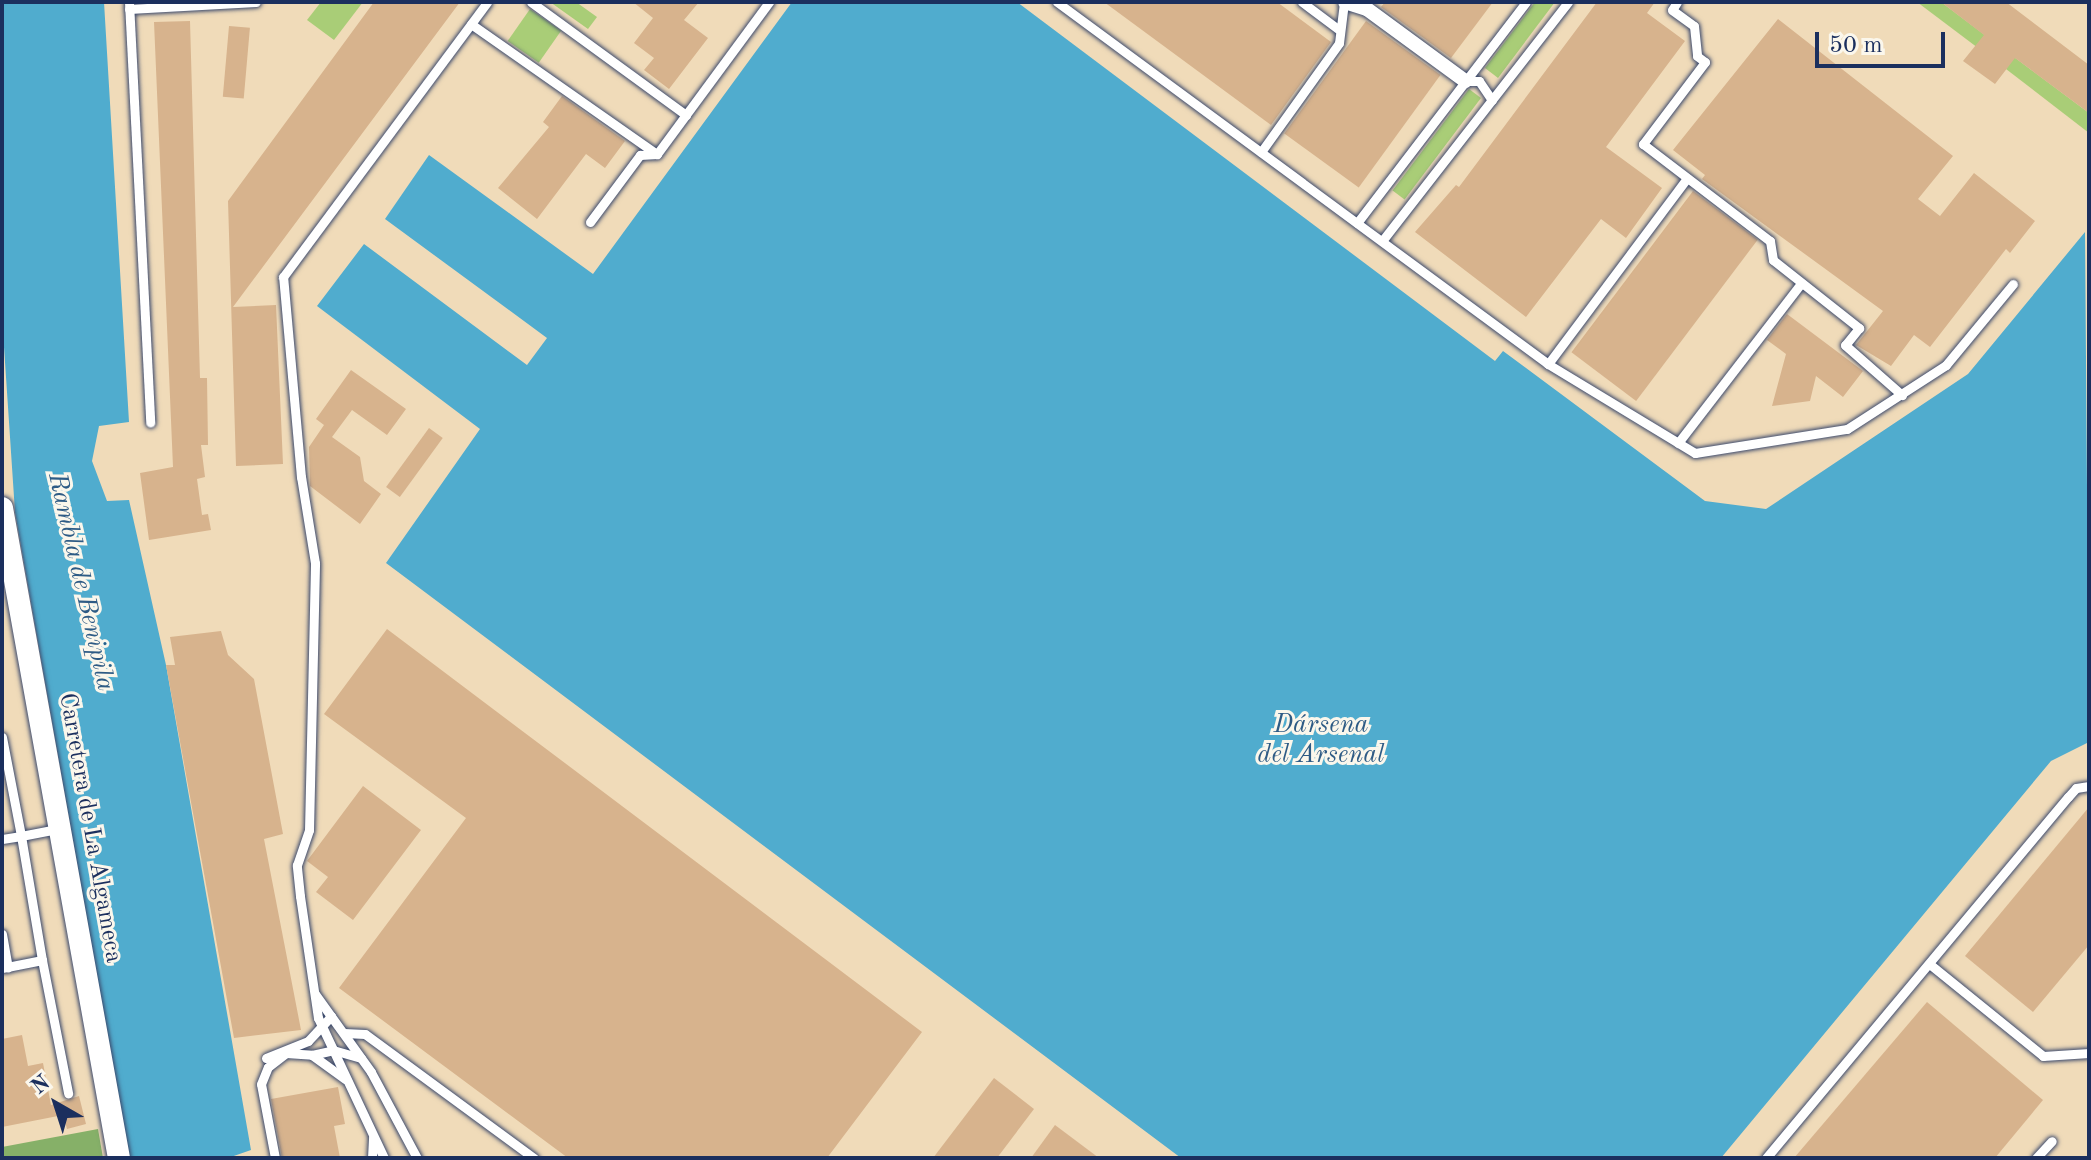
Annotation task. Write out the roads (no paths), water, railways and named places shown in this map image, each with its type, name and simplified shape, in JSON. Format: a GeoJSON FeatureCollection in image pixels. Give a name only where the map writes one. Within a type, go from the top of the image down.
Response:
{"type":"FeatureCollection","features":[{"type":"Feature","properties":{"kind":"street"},"geometry":{"type":"LineString","coordinates":[[1345,2],[1367,9],[1465,81]]}},
{"type":"Feature","properties":{"kind":"street","name":"Carretera de La Algameca"},"geometry":{"type":"LineString","coordinates":[[2,508],[119,1158]]}},
{"type":"Feature","properties":{"kind":"lane"},"geometry":{"type":"LineString","coordinates":[[150,422],[129,6],[256,2]]}},
{"type":"Feature","properties":{"kind":"lane"},"geometry":{"type":"LineString","coordinates":[[384,1158],[323,1030],[311,988],[297,865],[309,830],[315,563],[301,477],[283,277],[487,2]]}},
{"type":"Feature","properties":{"kind":"lane"},"geometry":{"type":"LineString","coordinates":[[531,2],[686,115]]}},
{"type":"Feature","properties":{"kind":"lane"},"geometry":{"type":"LineString","coordinates":[[590,222],[640,155],[657,154],[769,2]]}},
{"type":"Feature","properties":{"kind":"lane"},"geometry":{"type":"LineString","coordinates":[[1057,2],[1548,364],[1695,453],[1847,429],[1946,365],[2013,284]]}},
{"type":"Feature","properties":{"kind":"lane"},"geometry":{"type":"LineString","coordinates":[[1302,2],[1338,29]]}},
{"type":"Feature","properties":{"kind":"lane"},"geometry":{"type":"LineString","coordinates":[[1261,152],[1339,43],[1338,29],[1345,2]]}},
{"type":"Feature","properties":{"kind":"lane"},"geometry":{"type":"LineString","coordinates":[[1357,223],[1526,2]]}},
{"type":"Feature","properties":{"kind":"lane"},"geometry":{"type":"LineString","coordinates":[[1382,241],[1568,2]]}},
{"type":"Feature","properties":{"kind":"lane"},"geometry":{"type":"LineString","coordinates":[[1677,2],[1672,10],[1694,26],[1697,56],[1705,62],[1643,144],[1770,241],[1773,260],[1859,328],[1845,345],[1902,395]]}},
{"type":"Feature","properties":{"kind":"lane"},"geometry":{"type":"LineString","coordinates":[[471,24],[657,154]]}},
{"type":"Feature","properties":{"kind":"lane"},"geometry":{"type":"LineString","coordinates":[[1465,81],[1479,81],[1492,100]]}},
{"type":"Feature","properties":{"kind":"lane"},"geometry":{"type":"LineString","coordinates":[[1548,364],[1687,178]]}},
{"type":"Feature","properties":{"kind":"lane"},"geometry":{"type":"LineString","coordinates":[[1678,443],[1801,283]]}},
{"type":"Feature","properties":{"kind":"lane"},"geometry":{"type":"LineString","coordinates":[[2,737],[68,1093]]}},
{"type":"Feature","properties":{"kind":"lane"},"geometry":{"type":"LineString","coordinates":[[1766,1158],[1932,966],[2068,797],[2076,788],[2089,786]]}},
{"type":"Feature","properties":{"kind":"lane"},"geometry":{"type":"LineString","coordinates":[[2,839],[61,828]]}},
{"type":"Feature","properties":{"kind":"lane"},"geometry":{"type":"LineString","coordinates":[[2,934],[5,967],[42,960]]}},
{"type":"Feature","properties":{"kind":"lane"},"geometry":{"type":"LineString","coordinates":[[1932,966],[2043,1056],[2089,1053]]}},
{"type":"Feature","properties":{"kind":"lane"},"geometry":{"type":"LineString","coordinates":[[311,988],[361,1058],[417,1158]]}},
{"type":"Feature","properties":{"kind":"lane"},"geometry":{"type":"LineString","coordinates":[[275,1158],[261,1084],[268,1067],[323,1030],[331,1016]]}},
{"type":"Feature","properties":{"kind":"lane"},"geometry":{"type":"LineString","coordinates":[[308,1041],[318,1018]]}},
{"type":"Feature","properties":{"kind":"lane"},"geometry":{"type":"LineString","coordinates":[[344,1033],[365,1034],[534,1158]]}},
{"type":"Feature","properties":{"kind":"lane"},"geometry":{"type":"LineString","coordinates":[[266,1058],[286,1053],[312,1055],[333,1050],[361,1058]]}},
{"type":"Feature","properties":{"kind":"lane"},"geometry":{"type":"LineString","coordinates":[[312,1055],[350,1085]]}},
{"type":"Feature","properties":{"kind":"lane"},"geometry":{"type":"LineString","coordinates":[[372,1158],[373,1134]]}},
{"type":"Feature","properties":{"kind":"lane"},"geometry":{"type":"LineString","coordinates":[[2036,1158],[2052,1141]]}},
{"type":"Feature","properties":{"kind":"water","name":"Rambla de Benipila"},"geometry":{"type":"Polygon","coordinates":[[[2,2],[104,2],[129,422],[99,426],[92,461],[107,501],[129,500],[166,665],[251,1150],[228,1158],[129,1158],[15,512],[2,317],[2,2]]]}},
{"type":"Feature","properties":{"kind":"water","name":"Dársena del Arsenal"},"geometry":{"type":"Polygon","coordinates":[[[792,2],[1017,2],[1495,361],[1503,351],[1705,501],[1766,509],[1968,374],[2085,232],[2089,742],[2051,761],[1721,1158],[1181,1158],[386,563],[480,429],[317,306],[364,244],[527,365],[547,338],[385,219],[429,155],[593,274],[792,2]]]}}]}
